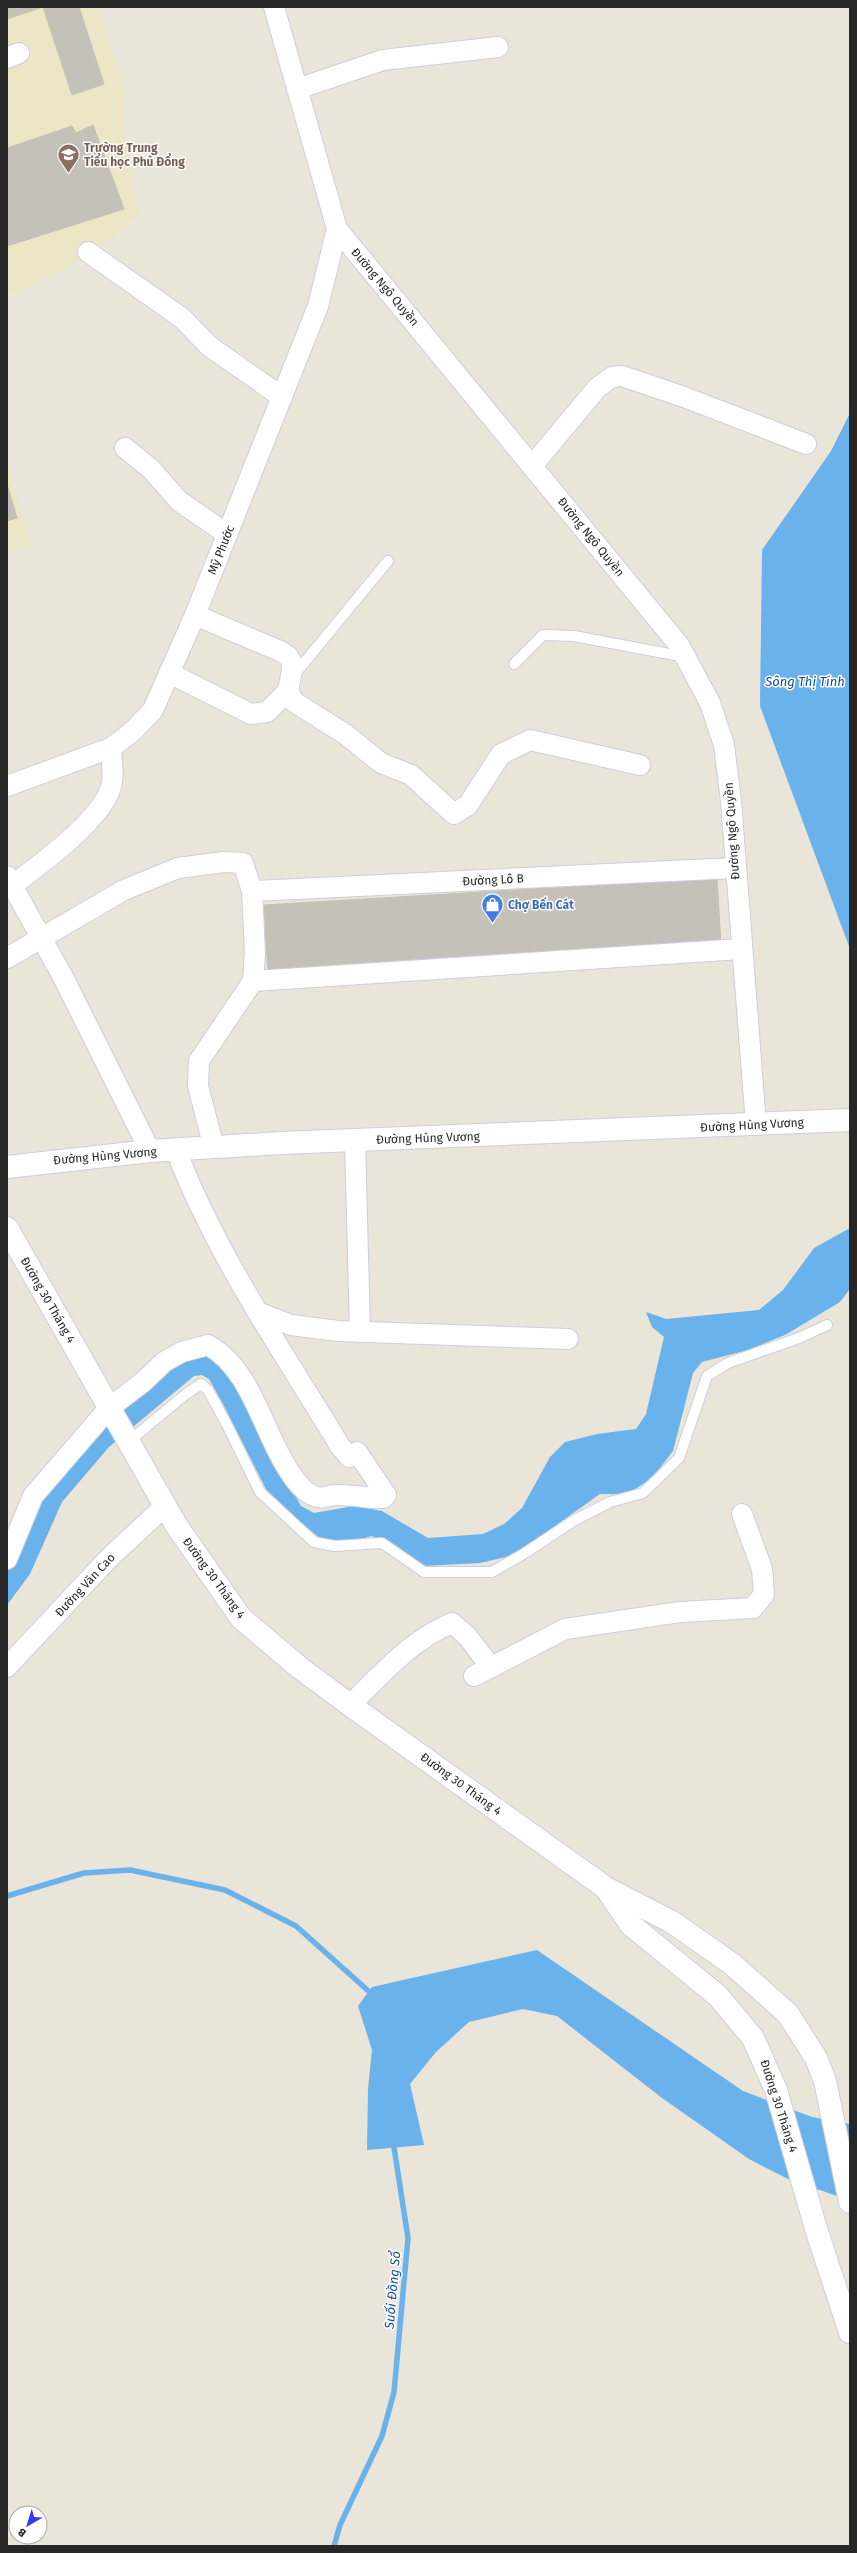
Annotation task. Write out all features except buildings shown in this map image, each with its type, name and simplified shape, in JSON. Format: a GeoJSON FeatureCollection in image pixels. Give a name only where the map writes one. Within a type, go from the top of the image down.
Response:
{"type":"FeatureCollection","features":[{"type":"Feature","properties":{"kind":"main road","name":"Đường Hùng Vương"},"geometry":{"type":"LineString","coordinates":[[7,1167],[150,1151],[355,1140],[756,1125],[850,1120]]}},
{"type":"Feature","properties":{"kind":"main road","name":"Đường 30 Tháng 4"},"geometry":{"type":"LineString","coordinates":[[7,1228],[165,1506],[241,1618],[300,1668],[350,1705],[606,1888],[672,1922],[726,1959],[788,2014],[816,2058],[828,2094],[850,2202]]}},
{"type":"Feature","properties":{"kind":"main road","name":"Đường 30 Tháng 4"},"geometry":{"type":"LineString","coordinates":[[606,1888],[632,1925],[708,1987],[737,2016],[760,2049],[776,2090],[817,2232],[850,2332]]}},
{"type":"Feature","properties":{"kind":"street","name":"Đường Ngô Quyền"},"geometry":{"type":"LineString","coordinates":[[274,7],[337,229],[679,645],[710,703],[724,745],[731,801],[741,949],[756,1125]]}},
{"type":"Feature","properties":{"kind":"street"},"geometry":{"type":"LineString","coordinates":[[297,89],[383,60],[498,48]]}},
{"type":"Feature","properties":{"kind":"street","name":"Mỹ Phước"},"geometry":{"type":"LineString","coordinates":[[7,786],[111,748],[133,731],[153,710],[195,615],[318,306],[337,229]]}},
{"type":"Feature","properties":{"kind":"street"},"geometry":{"type":"LineString","coordinates":[[88,252],[182,318],[209,346],[282,397]]}},
{"type":"Feature","properties":{"kind":"street"},"geometry":{"type":"LineString","coordinates":[[532,466],[597,388],[612,377],[622,376],[684,397],[806,444]]}},
{"type":"Feature","properties":{"kind":"street"},"geometry":{"type":"LineString","coordinates":[[125,448],[151,469],[179,501],[227,534]]}},
{"type":"Feature","properties":{"kind":"street"},"geometry":{"type":"LineString","coordinates":[[195,615],[280,651],[292,660],[293,665],[289,685],[294,702],[345,734],[381,763],[411,775],[454,814],[468,805],[501,754],[530,740],[640,765]]}},
{"type":"Feature","properties":{"kind":"street"},"geometry":{"type":"LineString","coordinates":[[169,673],[251,714],[267,712],[289,685]]}},
{"type":"Feature","properties":{"kind":"street"},"geometry":{"type":"LineString","coordinates":[[111,748],[112,783],[100,808],[54,853],[11,890],[42,938],[150,1151]]}},
{"type":"Feature","properties":{"kind":"street"},"geometry":{"type":"LineString","coordinates":[[7,958],[124,890],[178,868],[224,862],[242,863],[252,891],[255,953],[253,980],[199,1061],[198,1086],[214,1148]]}},
{"type":"Feature","properties":{"kind":"street","name":"Đường Lô B"},"geometry":{"type":"LineString","coordinates":[[252,891],[735,868]]}},
{"type":"Feature","properties":{"kind":"street"},"geometry":{"type":"LineString","coordinates":[[253,980],[741,949]]}},
{"type":"Feature","properties":{"kind":"street"},"geometry":{"type":"LineString","coordinates":[[355,1140],[360,1332]]}},
{"type":"Feature","properties":{"kind":"street"},"geometry":{"type":"LineString","coordinates":[[7,1559],[33,1496],[110,1409],[143,1382],[164,1362],[182,1352],[208,1345],[220,1351],[235,1366],[275,1450],[294,1478],[311,1495],[323,1499],[334,1495],[384,1498],[386,1495],[357,1452],[349,1457],[340,1446],[260,1313],[194,1197],[176,1150]]}},
{"type":"Feature","properties":{"kind":"street"},"geometry":{"type":"LineString","coordinates":[[260,1313],[291,1325],[360,1332],[568,1339]]}},
{"type":"Feature","properties":{"kind":"street","name":"Đường Văn Cao"},"geometry":{"type":"LineString","coordinates":[[7,1667],[109,1558],[165,1506]]}},
{"type":"Feature","properties":{"kind":"street"},"geometry":{"type":"LineString","coordinates":[[350,1705],[400,1656],[438,1629],[452,1623],[467,1636],[483,1671],[565,1629],[680,1612],[753,1608],[764,1594],[762,1569],[742,1514]]}},
{"type":"Feature","properties":{"kind":"lane"},"geometry":{"type":"LineString","coordinates":[[289,685],[388,561]]}},
{"type":"Feature","properties":{"kind":"lane"},"geometry":{"type":"LineString","coordinates":[[514,664],[543,635],[574,636],[685,657]]}},
{"type":"Feature","properties":{"kind":"lane"},"geometry":{"type":"LineString","coordinates":[[127,1439],[201,1384],[208,1390],[260,1492],[314,1542],[334,1546],[382,1543],[424,1572],[492,1572],[525,1553],[573,1521],[610,1502],[644,1493],[678,1458],[707,1376],[728,1363],[799,1338],[827,1325]]}},
{"type":"Feature","properties":{"kind":"shaded area","name":"Trường Trung Tiểu học Phù Đổng"},"geometry":{"type":"Polygon","coordinates":[[[7,7],[98,7],[125,92],[125,133],[138,216],[110,239],[57,272],[18,293],[7,295],[7,7]]]}},
{"type":"Feature","properties":{"kind":"shaded area"},"geometry":{"type":"Polygon","coordinates":[[[7,464],[31,545],[7,552],[7,464]]]}},
{"type":"Feature","properties":{"kind":"water","name":"Sông Thị Tính"},"geometry":{"type":"Polygon","coordinates":[[[850,413],[850,949],[760,706],[762,550],[831,451],[850,413]]]}},
{"type":"Feature","properties":{"kind":"water"},"geometry":{"type":"Polygon","coordinates":[[[850,1228],[850,1289],[840,1302],[785,1335],[748,1350],[702,1362],[693,1373],[673,1451],[653,1477],[628,1494],[600,1494],[514,1555],[480,1563],[423,1566],[372,1536],[353,1541],[321,1539],[292,1515],[267,1491],[209,1379],[202,1375],[194,1376],[109,1447],[62,1502],[30,1574],[7,1605],[7,1567],[32,1509],[90,1435],[175,1362],[205,1354],[230,1374],[301,1506],[314,1513],[354,1506],[382,1511],[428,1538],[483,1534],[504,1524],[522,1508],[550,1457],[565,1442],[597,1434],[636,1429],[646,1414],[664,1337],[652,1327],[646,1312],[666,1319],[759,1310],[783,1290],[814,1248],[850,1228]]]}},
{"type":"Feature","properties":{"kind":"water"},"geometry":{"type":"Polygon","coordinates":[[[537,1950],[743,2091],[812,2117],[850,2124],[850,2199],[786,2178],[749,2159],[662,2098],[557,2016],[523,2009],[469,2022],[436,2052],[410,2084],[424,2145],[367,2150],[368,2089],[372,2050],[358,2006],[372,1987],[537,1950]]]}},
{"type":"Feature","properties":{"kind":"waterway"},"geometry":{"type":"LineString","coordinates":[[7,1896],[84,1873],[130,1870],[225,1890],[296,1926],[374,1996]]}},
{"type":"Feature","properties":{"kind":"waterway","name":"Suối Đồng Sổ"},"geometry":{"type":"LineString","coordinates":[[334,2546],[340,2525],[382,2436],[394,2392],[408,2238],[393,2141]]}},
{"type":"Feature","properties":{"kind":"place","name":"Trường Trung Tiểu học Phù Đổng"},"geometry":{"type":"Point","coordinates":[69,174]}},
{"type":"Feature","properties":{"kind":"place","name":"Chợ Bến Cát"},"geometry":{"type":"Point","coordinates":[492,924]}}]}
